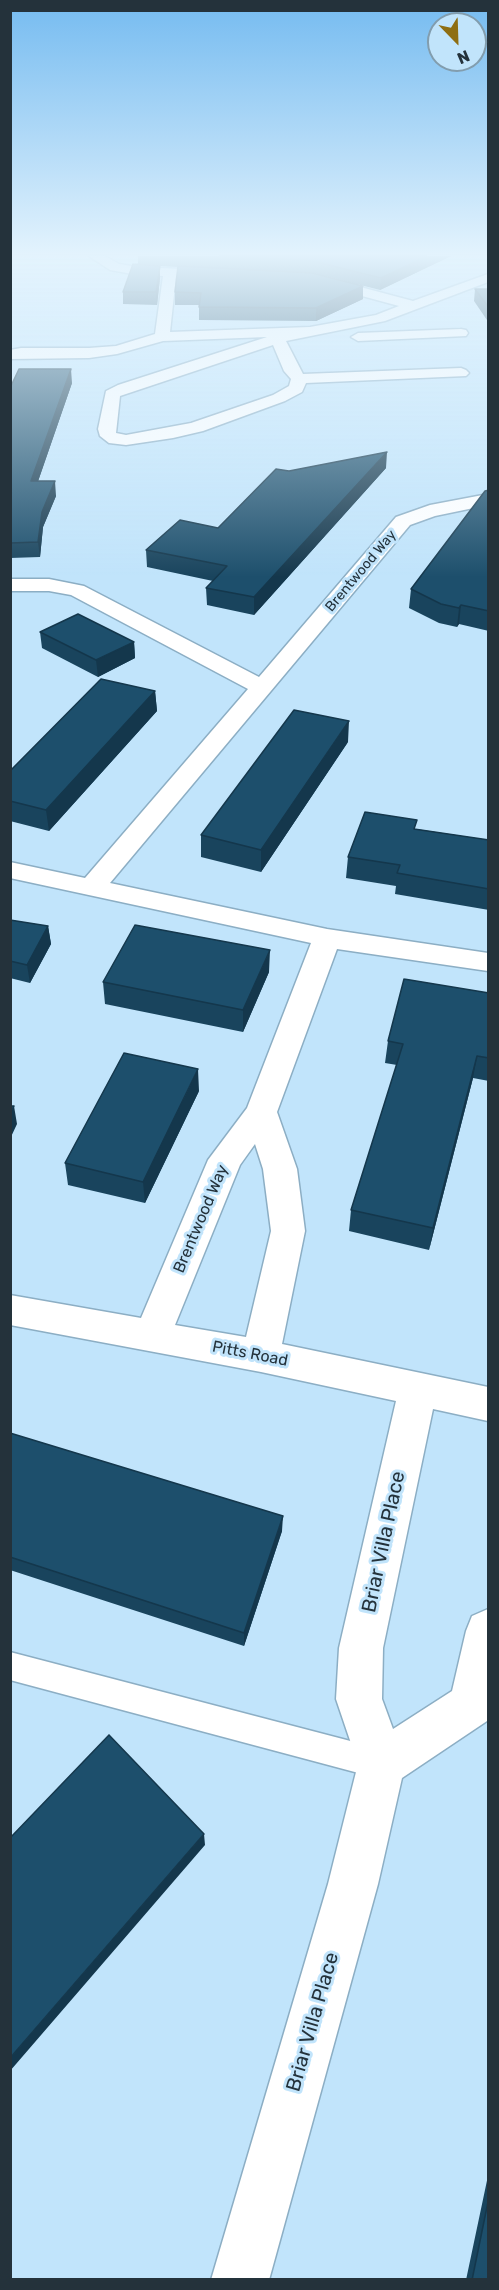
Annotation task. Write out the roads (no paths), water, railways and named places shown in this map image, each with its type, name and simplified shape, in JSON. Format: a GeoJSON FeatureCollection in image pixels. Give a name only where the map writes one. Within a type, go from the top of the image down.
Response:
{"type":"FeatureCollection","features":[{"type":"Feature","properties":{"kind":"street"},"geometry":{"type":"LineString","coordinates":[[203,363],[124,387],[112,394],[106,429],[108,436],[116,439],[136,439],[196,427],[279,398],[296,389],[299,379]]}},
{"type":"Feature","properties":{"kind":"street"},"geometry":{"type":"LineString","coordinates":[[288,363],[299,379]]}},
{"type":"Feature","properties":{"kind":"street"},"geometry":{"type":"LineString","coordinates":[[299,379],[461,373]]}},
{"type":"Feature","properties":{"kind":"street","name":"Brentwood Way"},"geometry":{"type":"LineString","coordinates":[[93,887],[403,521],[430,511],[489,500]]}},
{"type":"Feature","properties":{"kind":"street"},"geometry":{"type":"LineString","coordinates":[[10,585],[50,585],[77,590],[263,688]]}},
{"type":"Feature","properties":{"kind":"street"},"geometry":{"type":"LineString","coordinates":[[10,870],[327,938],[489,962]]}},
{"type":"Feature","properties":{"kind":"street","name":"Brentwood Way"},"geometry":{"type":"LineString","coordinates":[[153,1334],[225,1160],[261,1112],[327,938]]}},
{"type":"Feature","properties":{"kind":"street"},"geometry":{"type":"LineString","coordinates":[[261,1112],[280,1169],[288,1231],[261,1356]]}},
{"type":"Feature","properties":{"kind":"street","name":"Pitts Road"},"geometry":{"type":"LineString","coordinates":[[10,1310],[153,1334],[489,1404]]}},
{"type":"Feature","properties":{"kind":"street","name":"Briar Villa Place"},"geometry":{"type":"LineString","coordinates":[[240,2280],[353,1884],[382,1764],[359,1699],[361,1648],[418,1389]]}},
{"type":"Feature","properties":{"kind":"street"},"geometry":{"type":"LineString","coordinates":[[382,1764],[471,1705],[489,1631]]}},
{"type":"Feature","properties":{"kind":"lane"},"geometry":{"type":"LineString","coordinates":[[10,1666],[382,1764]]}}]}
